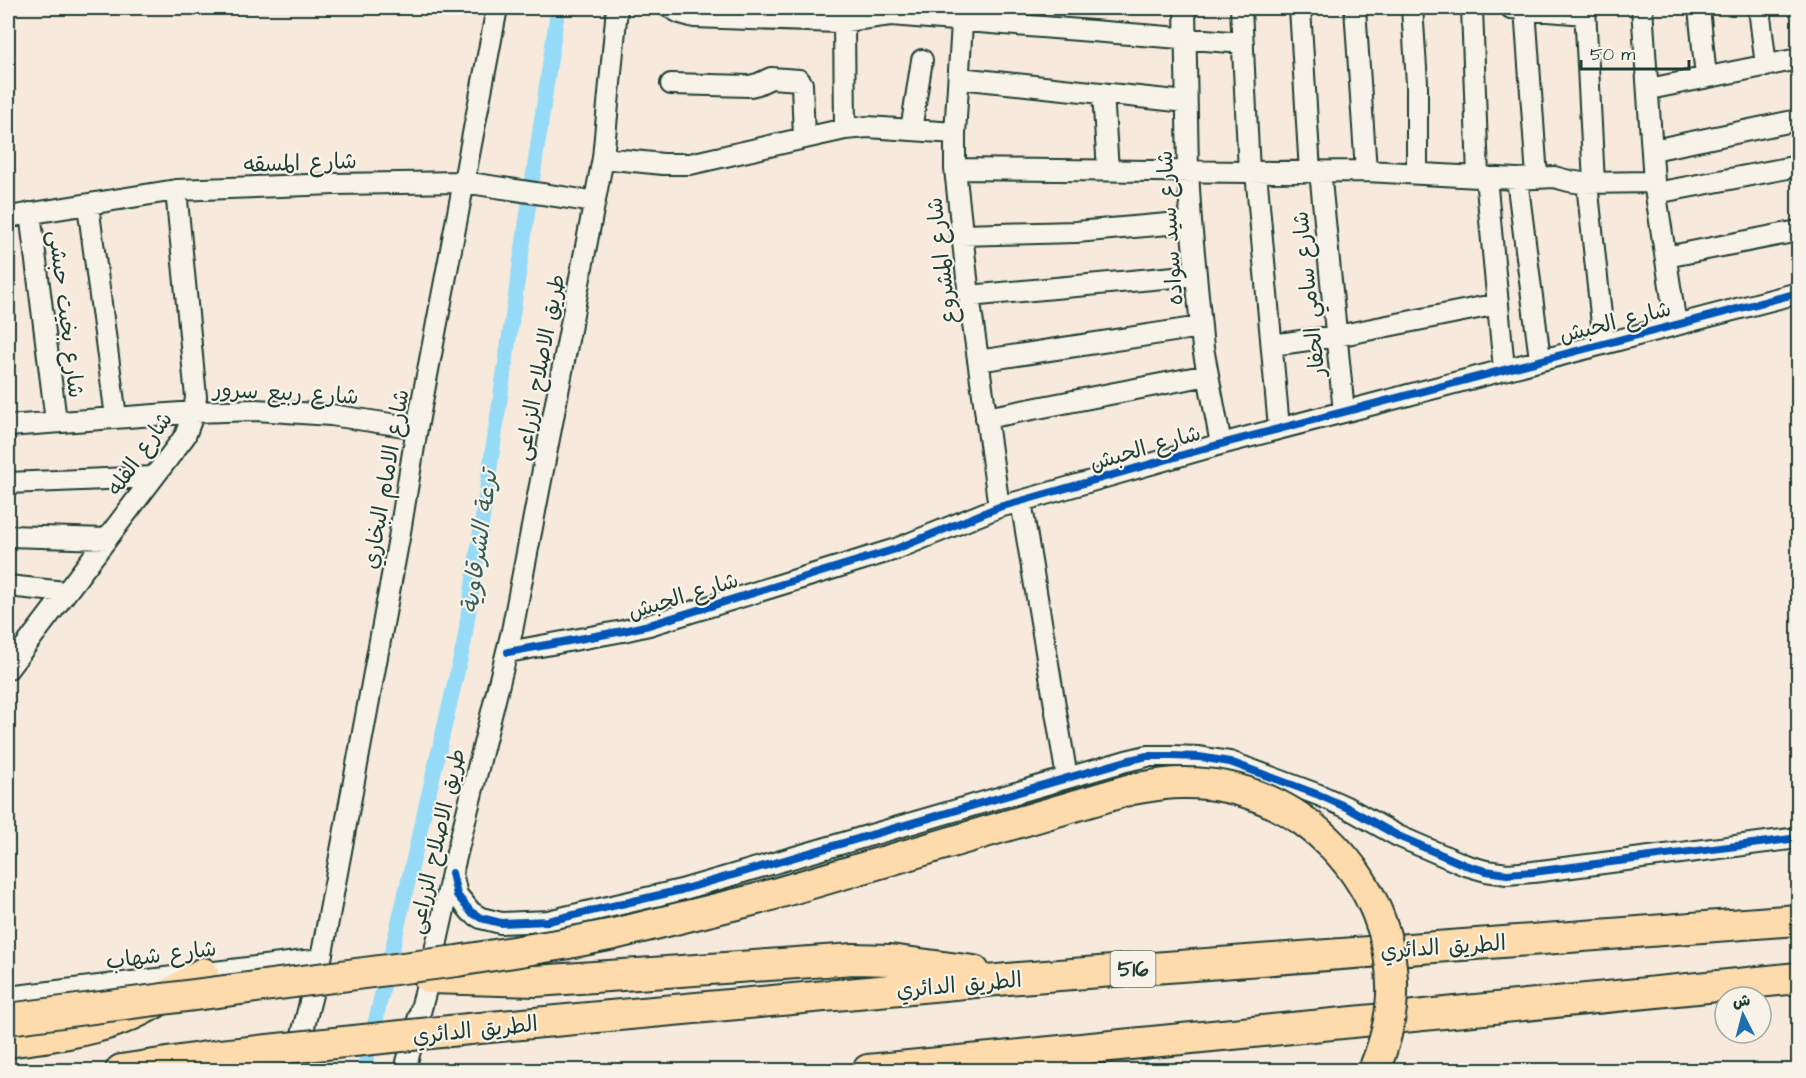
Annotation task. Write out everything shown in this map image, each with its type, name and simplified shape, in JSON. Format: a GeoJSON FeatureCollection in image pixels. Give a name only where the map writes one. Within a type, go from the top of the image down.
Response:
{"type":"FeatureCollection","features":[{"type":"Feature","properties":{"kind":"highway"},"geometry":{"type":"LineString","coordinates":[[8,1018],[468,959],[603,936],[757,899],[1132,789],[1159,784],[1186,783],[1241,790],[1266,799],[1314,827],[1352,866],[1378,914],[1391,967],[1392,994],[1389,1022],[1383,1048],[1374,1071]]}},
{"type":"Feature","properties":{"kind":"highway","name":"الطريق الدائري"},"geometry":{"type":"LineString","coordinates":[[121,1071],[220,1055],[469,1029],[1018,978],[1798,920]]}},
{"type":"Feature","properties":{"kind":"highway"},"geometry":{"type":"LineString","coordinates":[[429,978],[536,981],[854,959],[890,960],[1018,978]]}},
{"type":"Feature","properties":{"kind":"highway"},"geometry":{"type":"LineString","coordinates":[[8,1042],[70,1033],[114,1021],[153,1004],[203,973]]}},
{"type":"Feature","properties":{"kind":"highway"},"geometry":{"type":"LineString","coordinates":[[868,1071],[983,1065],[1798,978]]}},
{"type":"Feature","properties":{"kind":"street","name":"شارع الامام البخاري"},"geometry":{"type":"LineString","coordinates":[[293,1071],[321,959],[399,538],[417,428],[497,8]]}},
{"type":"Feature","properties":{"kind":"street","name":"طريق الاصلاح الزراعى"},"geometry":{"type":"LineString","coordinates":[[405,1071],[507,652],[603,158],[616,8]]}},
{"type":"Feature","properties":{"kind":"street"},"geometry":{"type":"LineString","coordinates":[[671,8],[694,17],[963,14],[1243,43]]}},
{"type":"Feature","properties":{"kind":"street","name":"شارع سيد سواده"},"geometry":{"type":"LineString","coordinates":[[1185,8],[1191,222],[1200,327],[1221,444]]}},
{"type":"Feature","properties":{"kind":"street"},"geometry":{"type":"LineString","coordinates":[[1241,8],[1252,172],[1280,428]]}},
{"type":"Feature","properties":{"kind":"street","name":"شارع سامي الحفار"},"geometry":{"type":"LineString","coordinates":[[1300,8],[1315,172],[1337,336],[1344,412]]}},
{"type":"Feature","properties":{"kind":"street"},"geometry":{"type":"LineString","coordinates":[[1355,8],[1366,171]]}},
{"type":"Feature","properties":{"kind":"street"},"geometry":{"type":"LineString","coordinates":[[1412,8],[1417,83],[1417,173]]}},
{"type":"Feature","properties":{"kind":"street"},"geometry":{"type":"LineString","coordinates":[[1472,8],[1482,177],[1504,369]]}},
{"type":"Feature","properties":{"kind":"street"},"geometry":{"type":"LineString","coordinates":[[1540,359],[1518,8],[1585,11],[1590,183],[1604,343]]}},
{"type":"Feature","properties":{"kind":"street"},"geometry":{"type":"LineString","coordinates":[[1642,8],[1655,188],[1676,325]]}},
{"type":"Feature","properties":{"kind":"street"},"geometry":{"type":"LineString","coordinates":[[1699,8],[1706,77]]}},
{"type":"Feature","properties":{"kind":"street"},"geometry":{"type":"LineString","coordinates":[[1759,8],[1766,66]]}},
{"type":"Feature","properties":{"kind":"street","name":"شارع المشروع"},"geometry":{"type":"LineString","coordinates":[[963,14],[955,133],[955,169],[961,235],[999,507]]}},
{"type":"Feature","properties":{"kind":"street"},"geometry":{"type":"LineString","coordinates":[[840,17],[845,129]]}},
{"type":"Feature","properties":{"kind":"street"},"geometry":{"type":"LineString","coordinates":[[1648,89],[1798,59]]}},
{"type":"Feature","properties":{"kind":"street"},"geometry":{"type":"LineString","coordinates":[[911,130],[922,60]]}},
{"type":"Feature","properties":{"kind":"street"},"geometry":{"type":"LineString","coordinates":[[671,84],[750,86],[771,78],[799,80],[802,84],[804,138]]}},
{"type":"Feature","properties":{"kind":"street"},"geometry":{"type":"LineString","coordinates":[[959,78],[1186,102]]}},
{"type":"Feature","properties":{"kind":"street"},"geometry":{"type":"LineString","coordinates":[[1103,93],[1108,170]]}},
{"type":"Feature","properties":{"kind":"street"},"geometry":{"type":"LineString","coordinates":[[1653,150],[1798,120]]}},
{"type":"Feature","properties":{"kind":"street"},"geometry":{"type":"LineString","coordinates":[[603,158],[690,165],[845,129],[868,127],[955,133]]}},
{"type":"Feature","properties":{"kind":"street"},"geometry":{"type":"LineString","coordinates":[[955,169],[1366,171],[1482,177],[1554,177],[1569,181],[1655,188],[1798,166]]}},
{"type":"Feature","properties":{"kind":"street","name":"شارع المسقه"},"geometry":{"type":"LineString","coordinates":[[8,217],[176,190],[335,184],[463,182],[595,202]]}},
{"type":"Feature","properties":{"kind":"street","name":"شارع الفله"},"geometry":{"type":"LineString","coordinates":[[8,669],[185,436],[194,412],[195,382],[176,190]]}},
{"type":"Feature","properties":{"kind":"street"},"geometry":{"type":"LineString","coordinates":[[88,205],[117,417]]}},
{"type":"Feature","properties":{"kind":"street","name":"شارع بخيت حبشى"},"geometry":{"type":"LineString","coordinates":[[30,213],[56,421]]}},
{"type":"Feature","properties":{"kind":"street"},"geometry":{"type":"LineString","coordinates":[[961,235],[1065,233],[1191,222]]}},
{"type":"Feature","properties":{"kind":"street"},"geometry":{"type":"LineString","coordinates":[[1666,256],[1798,231]]}},
{"type":"Feature","properties":{"kind":"street"},"geometry":{"type":"LineString","coordinates":[[969,296],[1196,275]]}},
{"type":"Feature","properties":{"kind":"street","name":"شارع الحبش"},"geometry":{"type":"LineString","coordinates":[[507,652],[623,632],[649,625],[896,549],[999,507],[1280,428],[1798,292]]}},
{"type":"Feature","properties":{"kind":"street"},"geometry":{"type":"LineString","coordinates":[[1272,345],[1337,336],[1498,304]]}},
{"type":"Feature","properties":{"kind":"street"},"geometry":{"type":"LineString","coordinates":[[978,361],[1200,327]]}},
{"type":"Feature","properties":{"kind":"street"},"geometry":{"type":"LineString","coordinates":[[986,418],[1208,375]]}},
{"type":"Feature","properties":{"kind":"street","name":"شارع ربيع سرور"},"geometry":{"type":"LineString","coordinates":[[8,426],[194,412],[267,411],[331,415],[417,428]]}},
{"type":"Feature","properties":{"kind":"street"},"geometry":{"type":"LineString","coordinates":[[8,483],[154,477]]}},
{"type":"Feature","properties":{"kind":"street"},"geometry":{"type":"LineString","coordinates":[[1021,501],[1067,778]]}},
{"type":"Feature","properties":{"kind":"street"},"geometry":{"type":"LineString","coordinates":[[8,536],[107,539]]}},
{"type":"Feature","properties":{"kind":"street"},"geometry":{"type":"LineString","coordinates":[[8,586],[65,592]]}},
{"type":"Feature","properties":{"kind":"street"},"geometry":{"type":"LineString","coordinates":[[452,873],[457,895],[471,912],[481,918],[501,923],[548,921],[681,890],[1147,756],[1199,757],[1230,762],[1319,795],[1355,811],[1398,836],[1465,865],[1507,874],[1798,838]]}},
{"type":"Feature","properties":{"kind":"street","name":"شارع شهاب"},"geometry":{"type":"LineString","coordinates":[[8,997],[321,959]]}},
{"type":"Feature","properties":{"kind":"waterway","name":"ترعة الشرقاوية"},"geometry":{"type":"LineString","coordinates":[[364,1070],[464,643],[558,8]]}},
{"type":"Feature","properties":{"kind":"waterway"},"geometry":{"type":"LineString","coordinates":[[1653,1070],[1660,1070]]}},
{"type":"Feature","properties":{"kind":"cycle path"},"geometry":{"type":"LineString","coordinates":[[508,652],[649,625],[896,549],[999,507],[1221,444],[1798,293]]}},
{"type":"Feature","properties":{"kind":"cycle path"},"geometry":{"type":"LineString","coordinates":[[452,873],[457,895],[471,912],[481,918],[501,923],[548,921],[681,890],[1147,756],[1199,757],[1230,762],[1319,795],[1398,836],[1465,865],[1507,874],[1798,838]]}}]}
